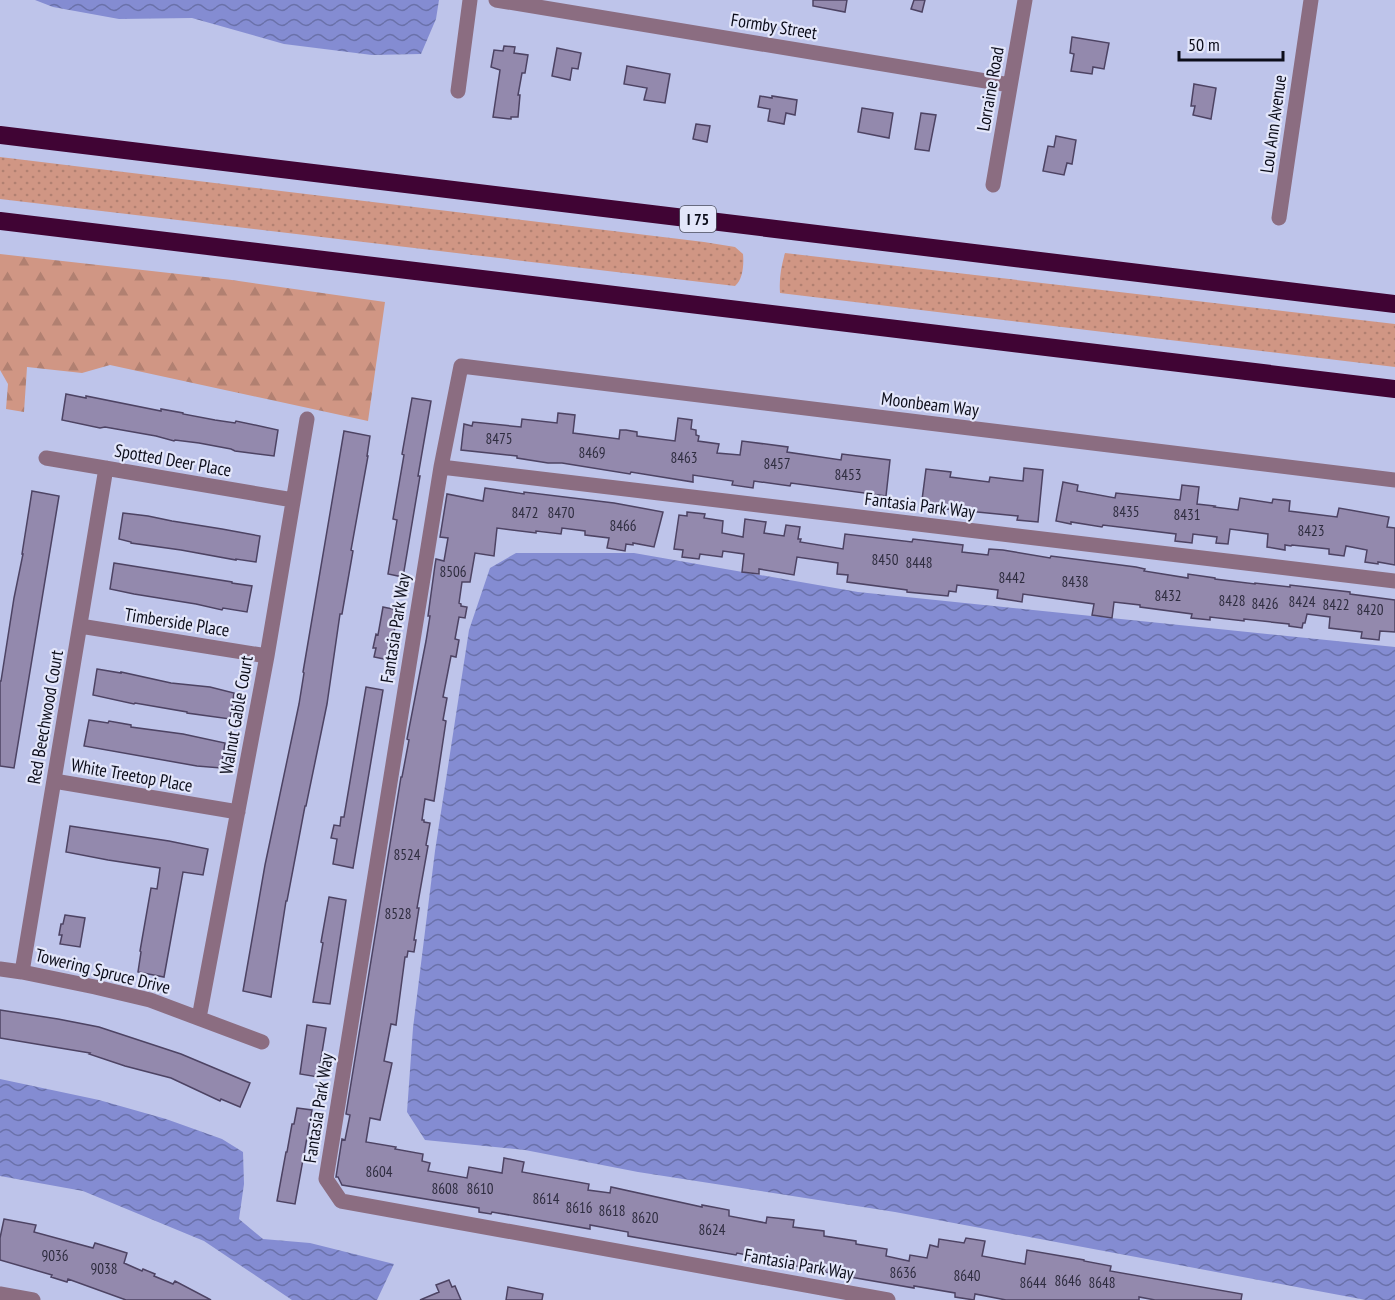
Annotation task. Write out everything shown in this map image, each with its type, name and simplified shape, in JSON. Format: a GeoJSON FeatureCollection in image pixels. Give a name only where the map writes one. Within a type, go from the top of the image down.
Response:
{"type":"FeatureCollection","features":[{"type":"Feature","properties":{"kind":"highway","name":"I 75"},"geometry":{"type":"LineString","coordinates":[[0,135],[1395,304]]}},
{"type":"Feature","properties":{"kind":"highway"},"geometry":{"type":"LineString","coordinates":[[0,221],[1395,389]]}},
{"type":"Feature","properties":{"kind":"street"},"geometry":{"type":"LineString","coordinates":[[458,91],[470,0]]}},
{"type":"Feature","properties":{"kind":"street","name":"Formby Street"},"geometry":{"type":"LineString","coordinates":[[496,0],[1010,85]]}},
{"type":"Feature","properties":{"kind":"street","name":"Lorraine Road"},"geometry":{"type":"LineString","coordinates":[[993,185],[1025,0]]}},
{"type":"Feature","properties":{"kind":"street","name":"Lou Ann Avenue"},"geometry":{"type":"LineString","coordinates":[[1279,218],[1311,0]]}},
{"type":"Feature","properties":{"kind":"street","name":"Fantasia Park Way"},"geometry":{"type":"LineString","coordinates":[[461,366],[441,467],[326,1179],[341,1201],[888,1300]]}},
{"type":"Feature","properties":{"kind":"street","name":"Moonbeam Way"},"geometry":{"type":"LineString","coordinates":[[461,366],[1395,480]]}},
{"type":"Feature","properties":{"kind":"street","name":"Walnut Gable Court"},"geometry":{"type":"LineString","coordinates":[[199,1018],[267,656],[307,419]]}},
{"type":"Feature","properties":{"kind":"street","name":"Spotted Deer Place"},"geometry":{"type":"LineString","coordinates":[[46,458],[293,500]]}},
{"type":"Feature","properties":{"kind":"street","name":"Fantasia Park Way"},"geometry":{"type":"LineString","coordinates":[[441,467],[1395,581]]}},
{"type":"Feature","properties":{"kind":"street","name":"Red Beechwood Court"},"geometry":{"type":"LineString","coordinates":[[22,972],[106,468]]}},
{"type":"Feature","properties":{"kind":"street","name":"Timberside Place"},"geometry":{"type":"LineString","coordinates":[[80,626],[267,656]]}},
{"type":"Feature","properties":{"kind":"street","name":"White Treetop Place"},"geometry":{"type":"LineString","coordinates":[[54,781],[238,812]]}},
{"type":"Feature","properties":{"kind":"street","name":"Towering Spruce Drive"},"geometry":{"type":"LineString","coordinates":[[0,969],[150,1000],[262,1042]]}},
{"type":"Feature","properties":{"kind":"street"},"geometry":{"type":"LineString","coordinates":[[0,1294],[33,1300]]}},
{"type":"Feature","properties":{"kind":"green space"},"geometry":{"type":"Polygon","coordinates":[[[0,157],[704,242],[735,247],[743,254],[742,272],[735,286],[0,199],[0,157]]]}},
{"type":"Feature","properties":{"kind":"green space"},"geometry":{"type":"Polygon","coordinates":[[[785,253],[1395,324],[1395,367],[780,293],[785,253]]]}},
{"type":"Feature","properties":{"kind":"green space"},"geometry":{"type":"Polygon","coordinates":[[[0,254],[232,280],[385,302],[368,421],[110,365],[82,373],[27,367],[24,412],[6,409],[8,384],[0,370],[0,254]]]}},
{"type":"Feature","properties":{"kind":"water"},"geometry":{"type":"Polygon","coordinates":[[[35,0],[439,0],[436,19],[421,54],[372,55],[284,44],[192,18],[119,19],[53,7],[35,0]]]}},
{"type":"Feature","properties":{"kind":"water"},"geometry":{"type":"Polygon","coordinates":[[[516,553],[634,553],[858,592],[1395,647],[1395,1300],[1366,1300],[895,1212],[638,1172],[525,1150],[425,1140],[407,1112],[413,1028],[435,851],[469,630],[490,568],[516,553]]]}},
{"type":"Feature","properties":{"kind":"water"},"geometry":{"type":"Polygon","coordinates":[[[0,1079],[99,1100],[166,1119],[222,1139],[243,1152],[244,1184],[239,1219],[263,1239],[310,1243],[394,1264],[377,1300],[292,1300],[204,1241],[83,1191],[0,1176],[0,1079]]]}},
{"type":"Feature","properties":{"kind":"building"},"geometry":{"type":"Polygon","coordinates":[[[813,0],[847,0],[845,12],[813,6],[813,0]]]}},
{"type":"Feature","properties":{"kind":"building"},"geometry":{"type":"Polygon","coordinates":[[[914,0],[925,0],[922,12],[911,9],[914,0]]]}},
{"type":"Feature","properties":{"kind":"building"},"geometry":{"type":"Polygon","coordinates":[[[1072,37],[1109,43],[1104,69],[1093,67],[1092,74],[1071,71],[1074,54],[1070,53],[1072,37]]]}},
{"type":"Feature","properties":{"kind":"building"},"geometry":{"type":"Polygon","coordinates":[[[504,46],[515,47],[514,53],[528,55],[518,95],[520,95],[518,117],[511,117],[511,119],[493,117],[500,70],[491,67],[494,50],[503,51],[504,46]]]}},
{"type":"Feature","properties":{"kind":"building"},"geometry":{"type":"Polygon","coordinates":[[[557,48],[581,53],[578,69],[572,68],[570,80],[552,76],[557,48]]]}},
{"type":"Feature","properties":{"kind":"building"},"geometry":{"type":"Polygon","coordinates":[[[627,66],[670,74],[665,103],[644,100],[647,88],[624,84],[627,66]]]}},
{"type":"Feature","properties":{"kind":"building"},"geometry":{"type":"Polygon","coordinates":[[[1194,84],[1216,88],[1211,119],[1193,115],[1195,106],[1191,106],[1194,84]]]}},
{"type":"Feature","properties":{"kind":"building"},"geometry":{"type":"Polygon","coordinates":[[[760,96],[797,100],[795,115],[786,113],[784,124],[768,121],[770,109],[758,107],[760,96]]]}},
{"type":"Feature","properties":{"kind":"building"},"geometry":{"type":"Polygon","coordinates":[[[862,108],[893,113],[889,138],[858,132],[862,108]]]}},
{"type":"Feature","properties":{"kind":"building"},"geometry":{"type":"Polygon","coordinates":[[[921,113],[936,115],[929,151],[915,149],[921,113]]]}},
{"type":"Feature","properties":{"kind":"building"},"geometry":{"type":"Polygon","coordinates":[[[696,124],[710,126],[707,142],[693,139],[696,124]]]}},
{"type":"Feature","properties":{"kind":"building"},"geometry":{"type":"Polygon","coordinates":[[[1056,136],[1076,140],[1072,164],[1067,163],[1064,175],[1043,171],[1048,146],[1054,147],[1056,136]]]}},
{"type":"Feature","properties":{"kind":"building"},"geometry":{"type":"Polygon","coordinates":[[[66,394],[215,420],[235,423],[236,421],[278,430],[274,456],[174,441],[62,420],[66,394]]]}},
{"type":"Feature","properties":{"kind":"building"},"geometry":{"type":"Polygon","coordinates":[[[412,398],[431,401],[403,577],[388,574],[397,520],[393,519],[412,398]]]}},
{"type":"Feature","properties":{"kind":"building"},"geometry":{"type":"Polygon","coordinates":[[[558,413],[575,415],[573,433],[619,439],[620,430],[626,430],[637,432],[637,436],[675,441],[678,418],[692,420],[691,429],[696,430],[696,435],[699,436],[698,441],[719,444],[717,453],[740,455],[742,441],[788,447],[787,452],[841,460],[842,454],[890,460],[886,496],[791,483],[790,486],[754,481],[753,488],[732,485],[733,481],[693,475],[693,482],[461,450],[464,424],[472,426],[473,422],[521,427],[522,419],[557,423],[558,413]]]}},
{"type":"Feature","properties":{"kind":"building"},"geometry":{"type":"Polygon","coordinates":[[[344,431],[370,436],[368,456],[342,614],[340,614],[327,704],[286,901],[271,997],[243,991],[265,865],[299,704],[344,431]]]}},
{"type":"Feature","properties":{"kind":"building"},"geometry":{"type":"Polygon","coordinates":[[[1024,468],[1043,470],[1038,522],[1017,520],[1018,516],[926,507],[927,501],[922,500],[926,469],[951,472],[950,477],[989,482],[990,477],[1023,481],[1024,468]]]}},
{"type":"Feature","properties":{"kind":"building"},"geometry":{"type":"Polygon","coordinates":[[[1063,482],[1078,485],[1077,491],[1115,498],[1116,493],[1180,500],[1182,485],[1199,487],[1197,504],[1214,507],[1238,510],[1240,498],[1272,503],[1273,499],[1290,501],[1289,511],[1337,517],[1339,508],[1389,517],[1387,527],[1395,528],[1395,565],[1365,562],[1367,550],[1346,546],[1344,556],[1329,554],[1329,549],[1292,545],[1285,545],[1285,550],[1267,547],[1268,534],[1230,529],[1228,544],[1216,543],[1217,537],[1193,534],[1192,543],[1175,541],[1176,534],[1056,521],[1063,482]]]}},
{"type":"Feature","properties":{"kind":"building"},"geometry":{"type":"Polygon","coordinates":[[[485,488],[614,503],[663,512],[654,547],[633,543],[633,545],[626,544],[625,551],[607,548],[609,538],[585,535],[585,531],[562,528],[561,534],[497,528],[494,556],[475,553],[470,582],[462,582],[459,603],[467,607],[465,618],[459,617],[455,639],[459,640],[456,657],[451,656],[443,697],[447,698],[443,720],[446,721],[434,801],[425,799],[422,820],[430,823],[417,908],[419,908],[414,952],[408,951],[405,957],[396,1025],[391,1024],[384,1061],[392,1063],[380,1120],[370,1118],[366,1142],[423,1154],[422,1161],[430,1163],[428,1171],[467,1178],[469,1167],[502,1173],[504,1158],[524,1162],[522,1172],[589,1184],[588,1190],[610,1193],[611,1187],[702,1207],[702,1205],[729,1210],[729,1216],[766,1223],[767,1217],[794,1220],[793,1227],[824,1231],[824,1236],[887,1249],[886,1256],[909,1261],[910,1255],[927,1258],[930,1245],[938,1247],[939,1239],[964,1243],[966,1238],[985,1241],[982,1256],[1025,1264],[1027,1250],[1111,1266],[1110,1271],[1242,1294],[1241,1300],[1155,1300],[1139,1297],[1139,1300],[1006,1300],[975,1294],[974,1300],[955,1297],[955,1293],[850,1277],[737,1253],[736,1255],[628,1236],[628,1232],[590,1225],[590,1229],[492,1212],[491,1214],[479,1212],[479,1208],[342,1185],[336,1177],[342,1139],[345,1140],[350,1115],[346,1114],[409,740],[407,739],[426,641],[435,565],[436,559],[444,561],[448,538],[440,537],[447,494],[483,501],[485,488]]]}},
{"type":"Feature","properties":{"kind":"building"},"geometry":{"type":"Polygon","coordinates":[[[32,491],[59,496],[14,768],[0,766],[0,681],[32,491]]]}},
{"type":"Feature","properties":{"kind":"building"},"geometry":{"type":"Polygon","coordinates":[[[687,512],[705,514],[704,518],[723,521],[722,533],[743,537],[745,519],[766,522],[764,533],[784,536],[786,525],[800,527],[798,539],[801,539],[800,542],[843,549],[845,534],[912,542],[913,539],[963,545],[962,552],[988,555],[989,549],[1003,550],[1050,558],[1051,556],[1136,567],[1145,569],[1144,571],[1188,578],[1188,574],[1255,584],[1290,587],[1290,585],[1350,592],[1350,594],[1395,600],[1395,632],[1380,631],[1379,640],[1361,638],[1362,632],[1329,628],[1330,617],[1307,614],[1302,628],[1289,626],[1289,624],[1244,619],[1244,621],[1210,617],[1210,620],[1191,618],[1192,614],[1114,602],[1112,618],[1092,615],[1094,604],[1023,594],[1022,602],[997,598],[998,590],[957,585],[956,592],[949,591],[948,596],[847,582],[848,575],[837,574],[838,563],[797,557],[794,575],[759,569],[759,574],[742,572],[744,554],[723,551],[722,557],[700,554],[699,559],[682,557],[683,550],[674,549],[679,515],[687,516],[687,512]]]}},
{"type":"Feature","properties":{"kind":"building"},"geometry":{"type":"Polygon","coordinates":[[[123,513],[260,536],[256,562],[131,543],[119,539],[123,513]]]}},
{"type":"Feature","properties":{"kind":"building"},"geometry":{"type":"Polygon","coordinates":[[[114,563],[252,586],[247,612],[223,608],[222,610],[110,589],[114,563]]]}},
{"type":"Feature","properties":{"kind":"building"},"geometry":{"type":"Polygon","coordinates":[[[383,607],[398,610],[389,660],[374,657],[376,648],[373,648],[383,607]]]}},
{"type":"Feature","properties":{"kind":"building"},"geometry":{"type":"Polygon","coordinates":[[[97,669],[234,693],[230,719],[93,695],[97,669]]]}},
{"type":"Feature","properties":{"kind":"building"},"geometry":{"type":"Polygon","coordinates":[[[366,687],[383,690],[353,868],[333,864],[337,839],[331,838],[334,825],[340,826],[341,817],[344,817],[366,687]]]}},
{"type":"Feature","properties":{"kind":"building"},"geometry":{"type":"Polygon","coordinates":[[[89,720],[108,723],[109,721],[225,743],[221,768],[197,766],[84,746],[89,720]]]}},
{"type":"Feature","properties":{"kind":"building"},"geometry":{"type":"Polygon","coordinates":[[[70,826],[208,849],[203,875],[183,872],[164,977],[138,972],[151,888],[157,889],[160,868],[66,852],[70,826]]]}},
{"type":"Feature","properties":{"kind":"building"},"geometry":{"type":"Polygon","coordinates":[[[329,897],[346,900],[330,1004],[313,1002],[329,897]]]}},
{"type":"Feature","properties":{"kind":"building"},"geometry":{"type":"Polygon","coordinates":[[[65,915],[85,918],[80,947],[60,944],[62,935],[59,935],[65,915]]]}},
{"type":"Feature","properties":{"kind":"building"},"geometry":{"type":"Polygon","coordinates":[[[0,1010],[99,1027],[181,1054],[250,1083],[240,1107],[221,1099],[220,1101],[171,1078],[125,1066],[90,1053],[0,1038],[0,1010]]]}},
{"type":"Feature","properties":{"kind":"building"},"geometry":{"type":"Polygon","coordinates":[[[307,1025],[326,1028],[318,1077],[300,1074],[307,1025]]]}},
{"type":"Feature","properties":{"kind":"building"},"geometry":{"type":"Polygon","coordinates":[[[297,1108],[312,1110],[295,1204],[277,1201],[297,1108]]]}},
{"type":"Feature","properties":{"kind":"building"},"geometry":{"type":"Polygon","coordinates":[[[4,1219],[36,1225],[34,1232],[93,1248],[95,1243],[127,1253],[124,1263],[155,1274],[154,1276],[173,1284],[175,1281],[211,1300],[126,1300],[68,1279],[67,1282],[51,1277],[52,1275],[0,1260],[0,1238],[4,1219]]]}},
{"type":"Feature","properties":{"kind":"building"},"geometry":{"type":"Polygon","coordinates":[[[449,1280],[452,1287],[455,1286],[461,1300],[420,1300],[439,1292],[436,1285],[449,1280]]]}},
{"type":"Feature","properties":{"kind":"building"},"geometry":{"type":"Polygon","coordinates":[[[508,1287],[543,1294],[542,1300],[506,1300],[508,1287]]]}}]}
